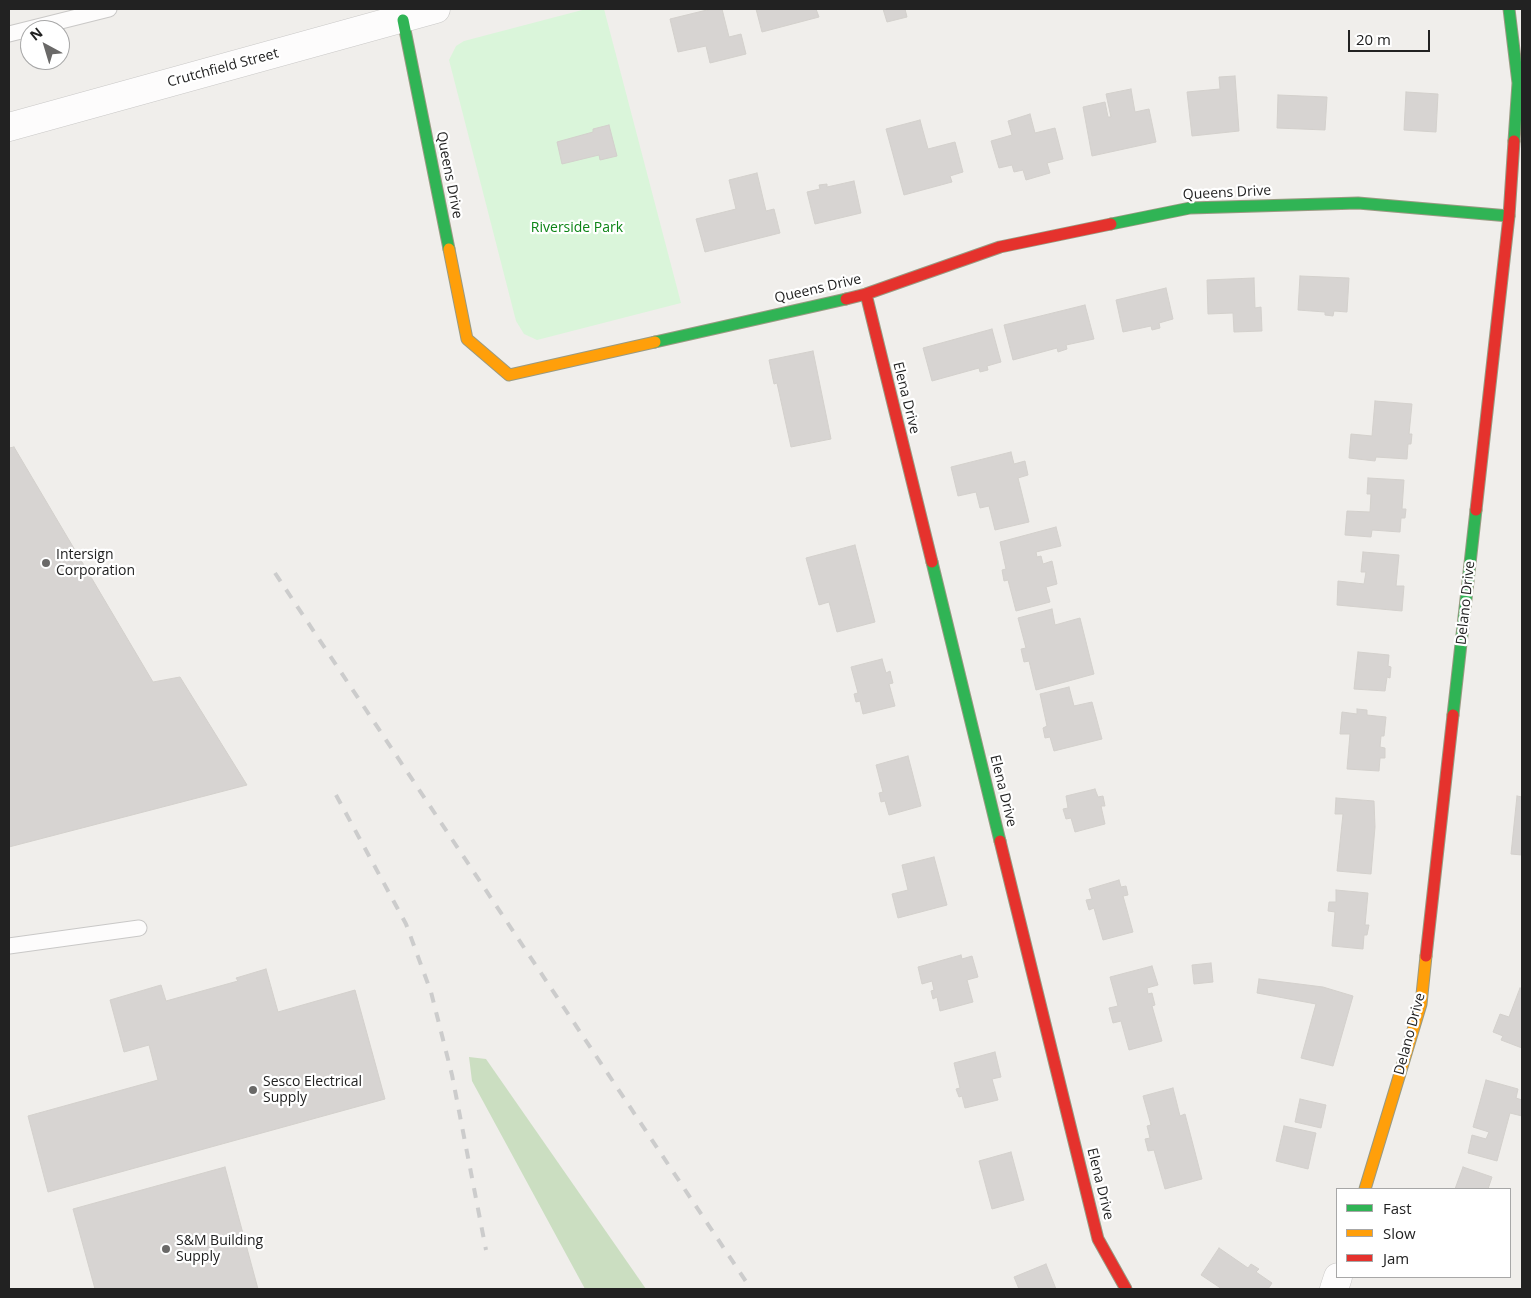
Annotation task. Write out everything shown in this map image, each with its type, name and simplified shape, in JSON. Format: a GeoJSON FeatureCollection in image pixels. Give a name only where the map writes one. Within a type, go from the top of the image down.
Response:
{"type":"FeatureCollection","features":[{"type":"Feature","properties":{"kind":"street","name":"Crutchfield Street"},"geometry":{"type":"LineString","coordinates":[[9,127],[403,20],[436,9]]}},
{"type":"Feature","properties":{"kind":"street","name":"Delano Drive"},"geometry":{"type":"LineString","coordinates":[[1364,1188],[1421,1004],[1509,216],[1518,83],[1509,9]]}},
{"type":"Feature","properties":{"kind":"street","name":"Queens Drive"},"geometry":{"type":"LineString","coordinates":[[403,20],[467,339],[508,375],[866,294],[1000,247],[1190,208],[1358,203],[1509,216]]}},
{"type":"Feature","properties":{"kind":"street","name":"Elena Drive"},"geometry":{"type":"LineString","coordinates":[[866,294],[1098,1239],[1126,1289]]}},
{"type":"Feature","properties":{"kind":"lane"},"geometry":{"type":"LineString","coordinates":[[9,34],[61,15],[109,9]]}},
{"type":"Feature","properties":{"kind":"lane"},"geometry":{"type":"LineString","coordinates":[[9,946],[139,928]]}},
{"type":"Feature","properties":{"kind":"green space","name":"Riverside Park"},"geometry":{"type":"Polygon","coordinates":[[[586,9],[604,9],[681,303],[537,340],[524,334],[516,321],[449,60],[456,46],[464,41],[586,9]]]}},
{"type":"Feature","properties":{"kind":"green space"},"geometry":{"type":"Polygon","coordinates":[[[469,1057],[486,1059],[646,1289],[585,1289],[472,1081],[469,1057]]]}},
{"type":"Feature","properties":{"kind":"building"},"geometry":{"type":"Polygon","coordinates":[[[711,9],[722,9],[729,37],[741,34],[746,54],[710,63],[706,46],[678,52],[670,19],[711,9]]]}},
{"type":"Feature","properties":{"kind":"building"},"geometry":{"type":"Polygon","coordinates":[[[756,9],[816,9],[819,17],[762,32],[756,9]]]}},
{"type":"Feature","properties":{"kind":"building"},"geometry":{"type":"Polygon","coordinates":[[[883,9],[905,9],[907,17],[887,22],[883,9]]]}},
{"type":"Feature","properties":{"kind":"building"},"geometry":{"type":"Polygon","coordinates":[[[1235,76],[1239,131],[1192,136],[1187,92],[1220,89],[1219,77],[1235,76]]]}},
{"type":"Feature","properties":{"kind":"building"},"geometry":{"type":"Polygon","coordinates":[[[1131,89],[1135,112],[1149,109],[1156,142],[1092,156],[1083,107],[1105,102],[1108,117],[1111,117],[1106,94],[1131,89]]]}},
{"type":"Feature","properties":{"kind":"building"},"geometry":{"type":"Polygon","coordinates":[[[1406,92],[1438,94],[1436,132],[1404,130],[1406,92]]]}},
{"type":"Feature","properties":{"kind":"building"},"geometry":{"type":"Polygon","coordinates":[[[1278,95],[1327,97],[1325,130],[1277,128],[1278,95]]]}},
{"type":"Feature","properties":{"kind":"building"},"geometry":{"type":"Polygon","coordinates":[[[1030,114],[1035,133],[1055,128],[1063,159],[1047,163],[1050,173],[1026,180],[1023,170],[1014,172],[1012,165],[999,168],[991,141],[1012,135],[1008,121],[1030,114]]]}},
{"type":"Feature","properties":{"kind":"building"},"geometry":{"type":"Polygon","coordinates":[[[920,120],[928,149],[955,142],[963,172],[950,176],[952,182],[904,195],[886,129],[920,120]]]}},
{"type":"Feature","properties":{"kind":"building"},"geometry":{"type":"Polygon","coordinates":[[[609,125],[617,156],[600,160],[599,155],[562,164],[557,142],[593,132],[593,129],[609,125]]]}},
{"type":"Feature","properties":{"kind":"building"},"geometry":{"type":"Polygon","coordinates":[[[757,173],[766,211],[774,209],[780,233],[705,252],[696,219],[736,209],[729,180],[757,173]]]}},
{"type":"Feature","properties":{"kind":"building"},"geometry":{"type":"Polygon","coordinates":[[[854,181],[861,213],[815,224],[807,192],[820,189],[819,185],[827,184],[827,187],[854,181]]]}},
{"type":"Feature","properties":{"kind":"building"},"geometry":{"type":"Polygon","coordinates":[[[1300,276],[1349,278],[1347,312],[1334,311],[1333,316],[1325,315],[1325,312],[1298,310],[1300,276]]]}},
{"type":"Feature","properties":{"kind":"building"},"geometry":{"type":"Polygon","coordinates":[[[1254,278],[1255,308],[1261,307],[1262,331],[1234,332],[1233,313],[1208,314],[1207,280],[1254,278]]]}},
{"type":"Feature","properties":{"kind":"building"},"geometry":{"type":"Polygon","coordinates":[[[1166,288],[1173,319],[1159,323],[1160,328],[1152,330],[1151,326],[1123,332],[1116,300],[1166,288]]]}},
{"type":"Feature","properties":{"kind":"building"},"geometry":{"type":"Polygon","coordinates":[[[1085,305],[1094,339],[1066,345],[1067,349],[1058,352],[1057,348],[1013,360],[1004,325],[1085,305]]]}},
{"type":"Feature","properties":{"kind":"building"},"geometry":{"type":"Polygon","coordinates":[[[992,329],[1001,362],[987,366],[988,370],[980,372],[979,368],[932,381],[923,348],[992,329]]]}},
{"type":"Feature","properties":{"kind":"building"},"geometry":{"type":"Polygon","coordinates":[[[813,351],[831,439],[791,447],[777,383],[774,384],[769,360],[813,351]]]}},
{"type":"Feature","properties":{"kind":"building"},"geometry":{"type":"Polygon","coordinates":[[[1375,401],[1412,404],[1409,434],[1412,434],[1411,444],[1408,444],[1407,459],[1376,457],[1375,461],[1349,458],[1351,434],[1372,436],[1375,401]]]}},
{"type":"Feature","properties":{"kind":"building","name":"Intersign Corporation"},"geometry":{"type":"Polygon","coordinates":[[[14,447],[153,682],[180,677],[247,785],[9,847],[9,448],[14,447]]]}},
{"type":"Feature","properties":{"kind":"building"},"geometry":{"type":"Polygon","coordinates":[[[1011,452],[1014,464],[1025,461],[1028,475],[1018,478],[1029,522],[995,530],[989,506],[980,508],[976,492],[958,496],[951,467],[1011,452]]]}},
{"type":"Feature","properties":{"kind":"building"},"geometry":{"type":"Polygon","coordinates":[[[1368,478],[1404,480],[1402,509],[1406,509],[1405,518],[1401,518],[1400,532],[1372,530],[1371,537],[1345,535],[1347,511],[1370,512],[1371,494],[1367,494],[1368,478]]]}},
{"type":"Feature","properties":{"kind":"building"},"geometry":{"type":"Polygon","coordinates":[[[1056,527],[1061,546],[1036,552],[1037,557],[1041,556],[1043,564],[1052,561],[1057,584],[1046,587],[1050,602],[1016,611],[1008,580],[1004,581],[1002,570],[1006,569],[1000,542],[1056,527]]]}},
{"type":"Feature","properties":{"kind":"building"},"geometry":{"type":"Polygon","coordinates":[[[855,545],[875,622],[837,632],[829,602],[819,605],[806,558],[855,545]]]}},
{"type":"Feature","properties":{"kind":"building"},"geometry":{"type":"Polygon","coordinates":[[[1363,552],[1399,555],[1396,586],[1404,586],[1402,611],[1337,605],[1338,581],[1364,584],[1366,572],[1361,572],[1363,552]]]}},
{"type":"Feature","properties":{"kind":"building"},"geometry":{"type":"Polygon","coordinates":[[[1052,609],[1055,625],[1080,618],[1094,674],[1036,690],[1029,661],[1024,662],[1021,649],[1026,648],[1018,618],[1052,609]]]}},
{"type":"Feature","properties":{"kind":"building"},"geometry":{"type":"Polygon","coordinates":[[[1358,652],[1389,655],[1390,678],[1387,677],[1385,691],[1354,689],[1358,652]]]}},
{"type":"Feature","properties":{"kind":"building"},"geometry":{"type":"Polygon","coordinates":[[[882,659],[886,673],[890,671],[893,683],[889,684],[895,706],[863,714],[860,701],[856,702],[854,694],[858,693],[851,667],[882,659]]]}},
{"type":"Feature","properties":{"kind":"building"},"geometry":{"type":"Polygon","coordinates":[[[1069,687],[1074,706],[1092,702],[1102,739],[1054,751],[1050,737],[1045,738],[1043,728],[1047,726],[1040,694],[1069,687]]]}},
{"type":"Feature","properties":{"kind":"building"},"geometry":{"type":"Polygon","coordinates":[[[1357,709],[1367,710],[1367,715],[1386,717],[1384,736],[1381,736],[1380,747],[1385,748],[1385,758],[1380,758],[1379,771],[1347,769],[1350,734],[1340,734],[1342,712],[1357,714],[1357,709]]]}},
{"type":"Feature","properties":{"kind":"building"},"geometry":{"type":"Polygon","coordinates":[[[908,756],[921,806],[889,815],[885,801],[881,802],[879,793],[883,792],[876,765],[908,756]]]}},
{"type":"Feature","properties":{"kind":"building"},"geometry":{"type":"Polygon","coordinates":[[[1095,789],[1098,797],[1103,796],[1105,806],[1101,806],[1105,824],[1075,832],[1071,818],[1066,819],[1063,809],[1068,808],[1066,796],[1095,789]]]}},
{"type":"Feature","properties":{"kind":"building"},"geometry":{"type":"Polygon","coordinates":[[[1517,796],[1522,797],[1522,855],[1511,854],[1517,796]]]}},
{"type":"Feature","properties":{"kind":"building"},"geometry":{"type":"Polygon","coordinates":[[[1336,798],[1374,801],[1375,827],[1371,874],[1337,871],[1343,814],[1335,814],[1336,798]]]}},
{"type":"Feature","properties":{"kind":"building"},"geometry":{"type":"Polygon","coordinates":[[[934,857],[947,905],[898,918],[892,894],[908,890],[902,865],[934,857]]]}},
{"type":"Feature","properties":{"kind":"building"},"geometry":{"type":"Polygon","coordinates":[[[1119,880],[1121,887],[1126,886],[1128,895],[1123,896],[1133,932],[1103,940],[1094,908],[1089,910],[1086,900],[1092,899],[1089,889],[1119,880]]]}},
{"type":"Feature","properties":{"kind":"building"},"geometry":{"type":"Polygon","coordinates":[[[1336,890],[1368,893],[1365,925],[1369,925],[1367,935],[1364,935],[1363,949],[1332,946],[1335,912],[1328,911],[1329,902],[1336,902],[1336,890]]]}},
{"type":"Feature","properties":{"kind":"building"},"geometry":{"type":"Polygon","coordinates":[[[961,955],[962,959],[972,956],[978,977],[967,980],[973,1002],[940,1011],[937,997],[933,999],[931,991],[934,990],[932,981],[922,984],[918,967],[961,955]]]}},
{"type":"Feature","properties":{"kind":"building"},"geometry":{"type":"Polygon","coordinates":[[[1211,963],[1213,982],[1194,984],[1192,965],[1211,963]]]}},
{"type":"Feature","properties":{"kind":"building"},"geometry":{"type":"Polygon","coordinates":[[[1152,966],[1158,985],[1147,988],[1148,994],[1152,993],[1155,1005],[1152,1006],[1162,1041],[1129,1050],[1121,1021],[1113,1023],[1109,1008],[1118,1006],[1110,977],[1152,966]]]}},
{"type":"Feature","properties":{"kind":"building","name":"Sesco Electrical Supply"},"geometry":{"type":"Polygon","coordinates":[[[266,969],[278,1012],[355,990],[385,1099],[48,1192],[28,1116],[158,1080],[149,1045],[124,1052],[110,1000],[161,985],[166,1001],[238,981],[236,978],[266,969]]]}},
{"type":"Feature","properties":{"kind":"building"},"geometry":{"type":"Polygon","coordinates":[[[1259,979],[1323,987],[1353,996],[1333,1066],[1301,1058],[1316,1004],[1257,993],[1259,979]]]}},
{"type":"Feature","properties":{"kind":"building"},"geometry":{"type":"Polygon","coordinates":[[[1520,988],[1522,989],[1522,1048],[1501,1040],[1503,1036],[1493,1032],[1500,1014],[1509,1017],[1520,988]]]}},
{"type":"Feature","properties":{"kind":"building"},"geometry":{"type":"Polygon","coordinates":[[[995,1052],[1001,1077],[992,1079],[998,1100],[965,1108],[962,1096],[959,1097],[956,1089],[960,1088],[954,1063],[995,1052]]]}},
{"type":"Feature","properties":{"kind":"building"},"geometry":{"type":"Polygon","coordinates":[[[1486,1080],[1518,1089],[1516,1098],[1522,1100],[1522,1116],[1510,1113],[1497,1161],[1468,1153],[1472,1135],[1486,1139],[1489,1132],[1473,1127],[1486,1080]]]}},
{"type":"Feature","properties":{"kind":"building"},"geometry":{"type":"Polygon","coordinates":[[[1173,1088],[1180,1116],[1185,1114],[1202,1179],[1165,1189],[1154,1150],[1148,1151],[1145,1139],[1150,1138],[1147,1126],[1151,1125],[1143,1096],[1173,1088]]]}},
{"type":"Feature","properties":{"kind":"building"},"geometry":{"type":"Polygon","coordinates":[[[1300,1099],[1326,1105],[1321,1128],[1295,1122],[1300,1099]]]}},
{"type":"Feature","properties":{"kind":"building"},"geometry":{"type":"Polygon","coordinates":[[[1284,1126],[1316,1133],[1308,1169],[1276,1161],[1284,1126]]]}},
{"type":"Feature","properties":{"kind":"building"},"geometry":{"type":"Polygon","coordinates":[[[1011,1152],[1024,1200],[992,1209],[979,1161],[1011,1152]]]}},
{"type":"Feature","properties":{"kind":"building","name":"S&M Building Supply"},"geometry":{"type":"Polygon","coordinates":[[[225,1167],[258,1289],[95,1289],[73,1209],[225,1167]]]}},
{"type":"Feature","properties":{"kind":"building"},"geometry":{"type":"Polygon","coordinates":[[[1463,1167],[1492,1177],[1488,1188],[1455,1188],[1463,1167]]]}},
{"type":"Feature","properties":{"kind":"building"},"geometry":{"type":"Polygon","coordinates":[[[1219,1248],[1248,1268],[1251,1264],[1259,1269],[1256,1272],[1272,1283],[1268,1289],[1222,1289],[1201,1275],[1219,1248]]]}},
{"type":"Feature","properties":{"kind":"building"},"geometry":{"type":"Polygon","coordinates":[[[1046,1264],[1056,1289],[1019,1289],[1014,1277],[1046,1264]]]}},
{"type":"Feature","properties":{"kind":"railway"},"geometry":{"type":"LineString","coordinates":[[275,573],[751,1289]]}},
{"type":"Feature","properties":{"kind":"railway"},"geometry":{"type":"LineString","coordinates":[[336,795],[406,924],[431,992],[452,1075],[486,1250]]}},
{"type":"Feature","properties":{"kind":"traffic: fast"},"geometry":{"type":"LineString","coordinates":[[1509,9],[1518,83],[1514,141]]}},
{"type":"Feature","properties":{"kind":"traffic: fast"},"geometry":{"type":"LineString","coordinates":[[403,20],[449,249]]}},
{"type":"Feature","properties":{"kind":"traffic: fast"},"geometry":{"type":"LineString","coordinates":[[1111,224],[1190,208],[1358,203],[1509,216]]}},
{"type":"Feature","properties":{"kind":"traffic: fast"},"geometry":{"type":"LineString","coordinates":[[655,342],[846,299]]}},
{"type":"Feature","properties":{"kind":"traffic: fast"},"geometry":{"type":"LineString","coordinates":[[1453,715],[1476,510]]}},
{"type":"Feature","properties":{"kind":"traffic: fast"},"geometry":{"type":"LineString","coordinates":[[932,562],[1000,841]]}},
{"type":"Feature","properties":{"kind":"traffic: slow"},"geometry":{"type":"LineString","coordinates":[[449,249],[467,339],[509,375],[655,342]]}},
{"type":"Feature","properties":{"kind":"traffic: slow"},"geometry":{"type":"LineString","coordinates":[[1365,1188],[1421,1004],[1426,956]]}},
{"type":"Feature","properties":{"kind":"traffic: jam"},"geometry":{"type":"LineString","coordinates":[[1476,510],[1509,216],[1514,141]]}},
{"type":"Feature","properties":{"kind":"traffic: jam"},"geometry":{"type":"LineString","coordinates":[[846,299],[866,294],[1000,247],[1111,224]]}},
{"type":"Feature","properties":{"kind":"traffic: jam"},"geometry":{"type":"LineString","coordinates":[[866,294],[932,562]]}},
{"type":"Feature","properties":{"kind":"traffic: jam"},"geometry":{"type":"LineString","coordinates":[[1426,956],[1453,715]]}},
{"type":"Feature","properties":{"kind":"traffic: jam"},"geometry":{"type":"LineString","coordinates":[[1000,841],[1098,1239],[1126,1289]]}},
{"type":"Feature","properties":{"kind":"place","name":"Intersign Corporation"},"geometry":{"type":"Point","coordinates":[46,563]}},
{"type":"Feature","properties":{"kind":"place","name":"Sesco Electrical Supply"},"geometry":{"type":"Point","coordinates":[253,1090]}},
{"type":"Feature","properties":{"kind":"place","name":"S&M Building Supply"},"geometry":{"type":"Point","coordinates":[166,1249]}}]}
